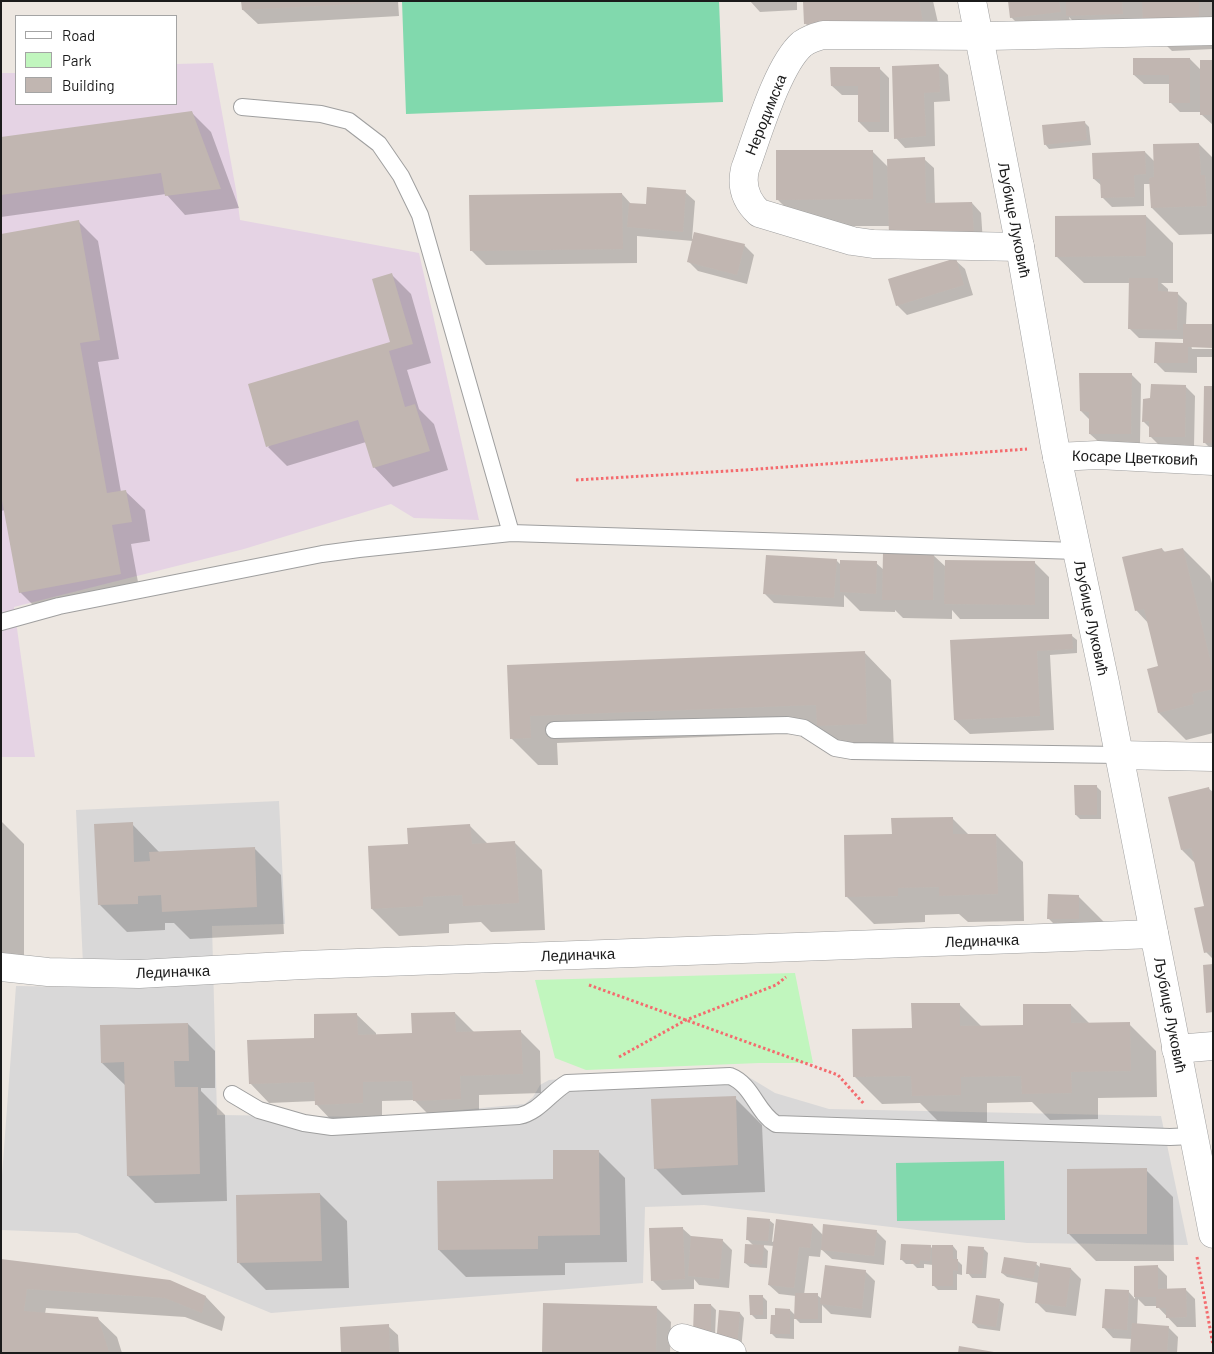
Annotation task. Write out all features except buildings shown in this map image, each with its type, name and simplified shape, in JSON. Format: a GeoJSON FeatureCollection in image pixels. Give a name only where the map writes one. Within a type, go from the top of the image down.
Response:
{"type":"FeatureCollection","features":[{"type":"Feature","properties":{"kind":"street","name":"Љубице Луковић"},"geometry":{"type":"LineString","coordinates":[[972,1],[1020,247],[1056,452],[1119,755],[1212,1225]]}},
{"type":"Feature","properties":{"kind":"street","name":"Неродимска"},"geometry":{"type":"LineString","coordinates":[[1020,247],[852,242],[759,213],[748,200],[744,188],[745,169],[772,95],[786,66],[797,51],[813,37],[823,35],[979,36],[1213,31]]}},
{"type":"Feature","properties":{"kind":"street","name":"Косаре Цветковић"},"geometry":{"type":"LineString","coordinates":[[1056,452],[1213,461]]}},
{"type":"Feature","properties":{"kind":"street"},"geometry":{"type":"LineString","coordinates":[[1119,755],[1213,757]]}},
{"type":"Feature","properties":{"kind":"street","name":"Лединачка"},"geometry":{"type":"LineString","coordinates":[[1,967],[57,972],[139,974],[303,965],[1154,934]]}},
{"type":"Feature","properties":{"kind":"street"},"geometry":{"type":"LineString","coordinates":[[1176,1049],[1213,1046]]}},
{"type":"Feature","properties":{"kind":"street"},"geometry":{"type":"LineString","coordinates":[[682,1338],[732,1353]]}},
{"type":"Feature","properties":{"kind":"lane"},"geometry":{"type":"LineString","coordinates":[[242,107],[320,114],[349,121],[379,144],[401,176],[420,215],[511,533]]}},
{"type":"Feature","properties":{"kind":"lane"},"geometry":{"type":"LineString","coordinates":[[1,622],[59,606],[322,554],[511,533],[1077,550]]}},
{"type":"Feature","properties":{"kind":"lane"},"geometry":{"type":"LineString","coordinates":[[554,730],[787,725],[804,728],[836,748],[852,751],[1119,755]]}},
{"type":"Feature","properties":{"kind":"lane"},"geometry":{"type":"LineString","coordinates":[[232,1094],[259,1110],[304,1123],[332,1127],[518,1116],[533,1110],[558,1088],[567,1083],[730,1076],[738,1079],[747,1087],[768,1119],[776,1124],[887,1129],[1170,1137],[1193,1136]]}},
{"type":"Feature","properties":{"kind":"path"},"geometry":{"type":"LineString","coordinates":[[576,480],[1056,452]]}},
{"type":"Feature","properties":{"kind":"path"},"geometry":{"type":"LineString","coordinates":[[616,1058],[686,1020],[776,985],[800,965],[808,946]]}},
{"type":"Feature","properties":{"kind":"path"},"geometry":{"type":"LineString","coordinates":[[586,984],[838,1075],[887,1129]]}},
{"type":"Feature","properties":{"kind":"shaded area"},"geometry":{"type":"Polygon","coordinates":[[[213,63],[240,220],[419,253],[479,520],[414,518],[391,504],[244,549],[14,607],[35,757],[1,757],[1,73],[15,73],[15,105],[178,105],[178,64],[213,63]]]}},
{"type":"Feature","properties":{"kind":"shaded area"},"geometry":{"type":"Polygon","coordinates":[[[279,801],[285,924],[212,926],[217,1115],[382,1117],[525,1104],[533,1097],[540,1085],[549,1080],[616,1074],[737,1070],[775,1093],[829,1109],[1161,1116],[1188,1245],[1027,1243],[704,1205],[645,1207],[643,1283],[271,1313],[77,1233],[1,1230],[1,1189],[16,986],[84,987],[76,810],[279,801]]]}},
{"type":"Feature","properties":{"kind":"green space"},"geometry":{"type":"Polygon","coordinates":[[[402,1],[719,1],[723,102],[406,114],[402,1]]]}},
{"type":"Feature","properties":{"kind":"green space"},"geometry":{"type":"Polygon","coordinates":[[[795,973],[813,1063],[759,1063],[586,1070],[555,1058],[535,980],[795,973]]]}},
{"type":"Feature","properties":{"kind":"green space"},"geometry":{"type":"Polygon","coordinates":[[[1004,1161],[1005,1220],[897,1221],[896,1163],[1004,1161]]]}}]}
